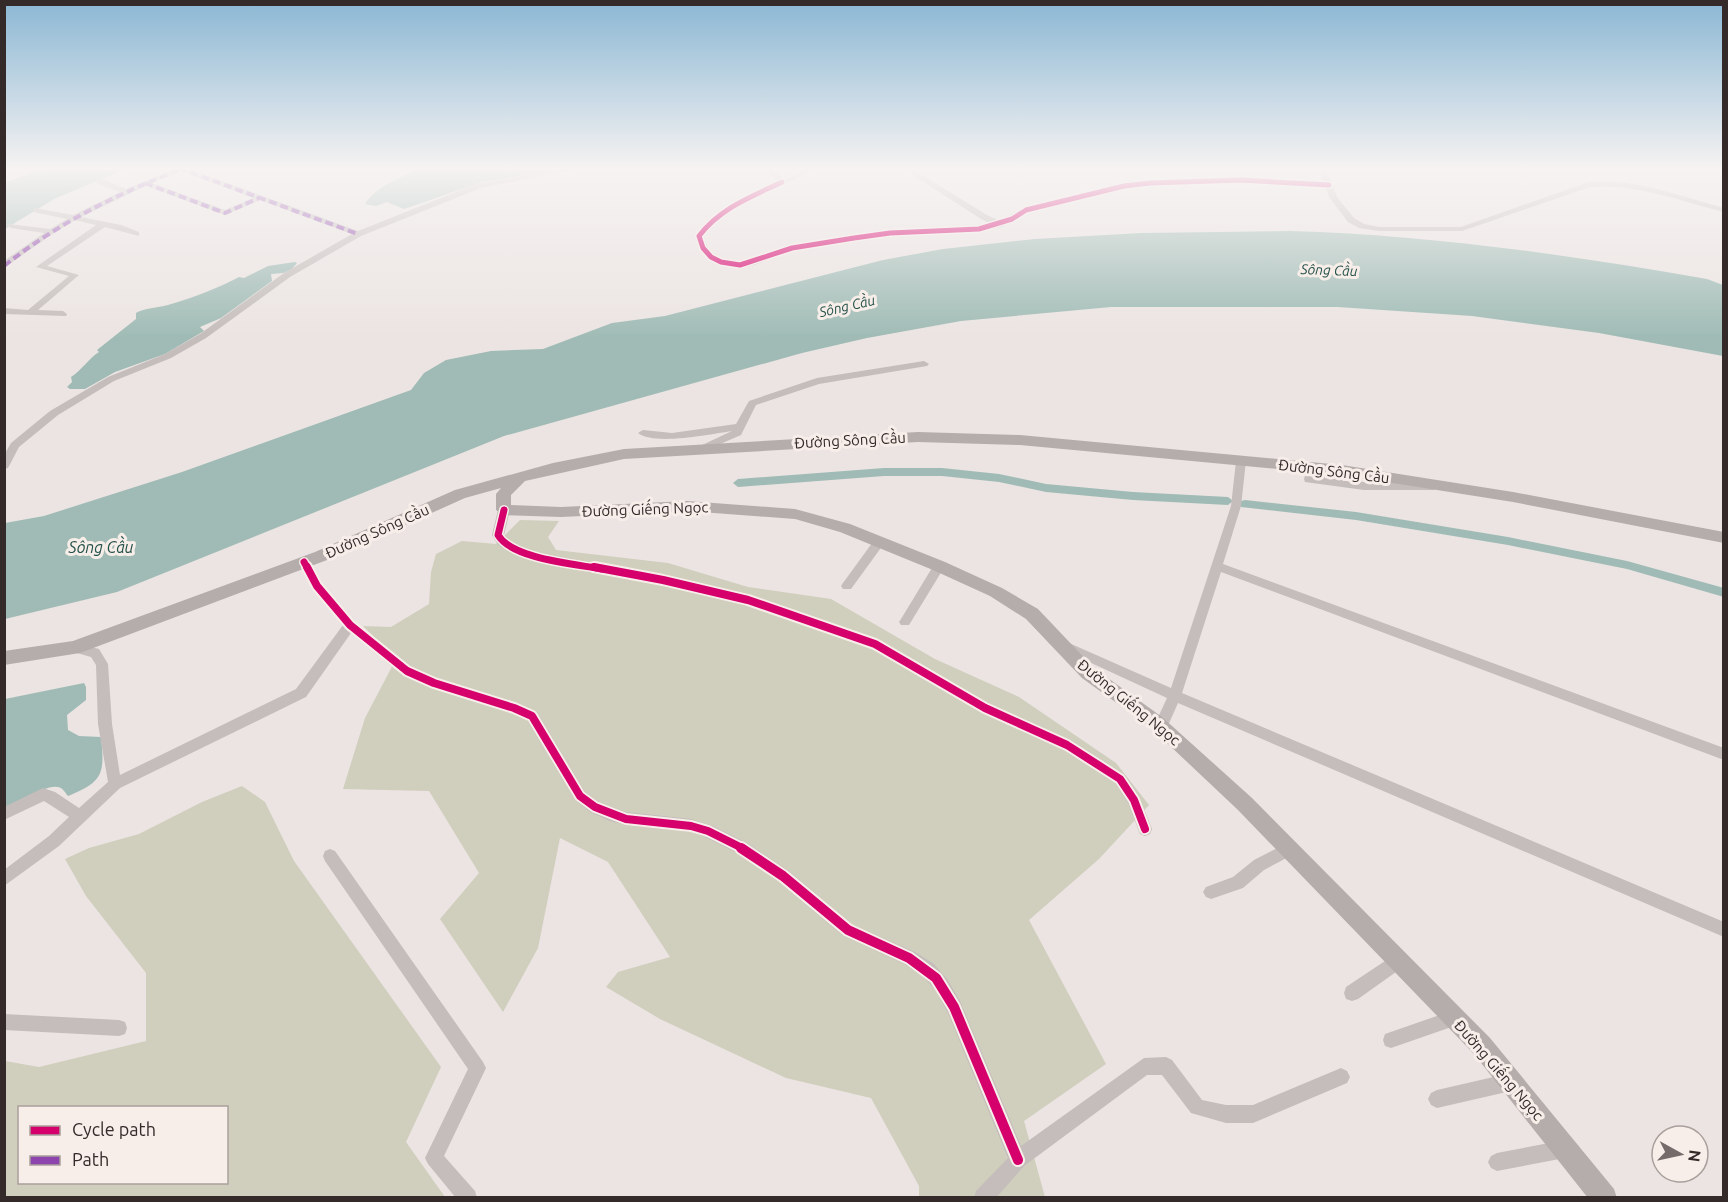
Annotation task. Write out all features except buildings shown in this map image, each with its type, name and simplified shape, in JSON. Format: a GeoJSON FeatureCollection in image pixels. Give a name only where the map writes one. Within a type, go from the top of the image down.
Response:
{"type":"FeatureCollection","features":[{"type":"Feature","properties":{"kind":"main road","name":"Đường Sông Cầu"},"geometry":{"type":"LineString","coordinates":[[4,658],[74,648],[304,562],[460,494],[522,476],[624,453],[918,437],[1020,440],[1342,470],[1441,485],[1724,538]]}},
{"type":"Feature","properties":{"kind":"main road"},"geometry":{"type":"LineString","coordinates":[[504,510],[503,494],[522,476]]}},
{"type":"Feature","properties":{"kind":"main road","name":"Đường Giếng Ngọc"},"geometry":{"type":"LineString","coordinates":[[504,510],[561,512],[687,506],[758,510],[806,517],[845,528],[939,566],[996,592],[1032,614],[1088,673],[1161,726],[1204,764],[1289,849],[1482,1046],[1605,1197]]}},
{"type":"Feature","properties":{"kind":"street"},"geometry":{"type":"LineString","coordinates":[[4,266],[60,224]]}},
{"type":"Feature","properties":{"kind":"street"},"geometry":{"type":"LineString","coordinates":[[103,224],[136,234]]}},
{"type":"Feature","properties":{"kind":"street"},"geometry":{"type":"LineString","coordinates":[[30,312],[75,275],[40,267],[103,224]]}},
{"type":"Feature","properties":{"kind":"street"},"geometry":{"type":"LineString","coordinates":[[331,224],[358,234]]}},
{"type":"Feature","properties":{"kind":"street"},"geometry":{"type":"LineString","coordinates":[[4,466],[15,445],[54,413],[111,379],[168,356],[203,336],[287,275],[358,234],[383,224]]}},
{"type":"Feature","properties":{"kind":"street"},"geometry":{"type":"LineString","coordinates":[[709,224],[699,236],[701,246],[706,253],[718,261],[736,266],[756,262],[776,253],[889,233],[1002,225]]}},
{"type":"Feature","properties":{"kind":"street"},"geometry":{"type":"LineString","coordinates":[[1359,224],[1379,229],[1462,229],[1476,224]]}},
{"type":"Feature","properties":{"kind":"street"},"geometry":{"type":"LineString","coordinates":[[11,226],[49,231]]}},
{"type":"Feature","properties":{"kind":"street"},"geometry":{"type":"LineString","coordinates":[[4,311],[63,314]]}},
{"type":"Feature","properties":{"kind":"street"},"geometry":{"type":"LineString","coordinates":[[704,448],[737,433],[752,403],[835,377],[924,364]]}},
{"type":"Feature","properties":{"kind":"street"},"geometry":{"type":"LineString","coordinates":[[643,433],[672,436],[741,427]]}},
{"type":"Feature","properties":{"kind":"street"},"geometry":{"type":"LineString","coordinates":[[1161,726],[1175,696],[1236,506],[1241,461]]}},
{"type":"Feature","properties":{"kind":"street"},"geometry":{"type":"LineString","coordinates":[[1309,479],[1364,486],[1410,488],[1441,485]]}},
{"type":"Feature","properties":{"kind":"street"},"geometry":{"type":"LineString","coordinates":[[504,510],[498,535],[502,542],[529,555],[663,580],[748,600],[875,644],[985,708],[1067,745],[1120,779],[1134,800],[1145,829]]}},
{"type":"Feature","properties":{"kind":"street"},"geometry":{"type":"LineString","coordinates":[[847,586],[879,542]]}},
{"type":"Feature","properties":{"kind":"street"},"geometry":{"type":"LineString","coordinates":[[304,562],[317,586],[350,625],[362,637],[417,676],[531,716],[580,796],[590,806],[626,820],[678,825],[707,831],[745,850],[766,864],[856,935],[923,966],[936,977],[954,1004],[1018,1160]]}},
{"type":"Feature","properties":{"kind":"street"},"geometry":{"type":"LineString","coordinates":[[905,622],[939,566]]}},
{"type":"Feature","properties":{"kind":"street"},"geometry":{"type":"LineString","coordinates":[[1216,566],[1724,754]]}},
{"type":"Feature","properties":{"kind":"street"},"geometry":{"type":"LineString","coordinates":[[4,879],[54,841],[115,784],[302,693],[350,625]]}},
{"type":"Feature","properties":{"kind":"street"},"geometry":{"type":"LineString","coordinates":[[1061,645],[1175,696],[1724,930]]}},
{"type":"Feature","properties":{"kind":"street"},"geometry":{"type":"LineString","coordinates":[[74,648],[94,653],[102,664],[105,724],[115,784]]}},
{"type":"Feature","properties":{"kind":"street"},"geometry":{"type":"LineString","coordinates":[[4,814],[43,794],[50,796],[79,816]]}},
{"type":"Feature","properties":{"kind":"street"},"geometry":{"type":"LineString","coordinates":[[1211,892],[1238,883],[1259,865],[1289,849]]}},
{"type":"Feature","properties":{"kind":"street"},"geometry":{"type":"LineString","coordinates":[[330,856],[477,1068],[434,1158],[468,1197]]}},
{"type":"Feature","properties":{"kind":"street"},"geometry":{"type":"LineString","coordinates":[[1352,993],[1397,961]]}},
{"type":"Feature","properties":{"kind":"street"},"geometry":{"type":"LineString","coordinates":[[1390,1040],[1454,1018]]}},
{"type":"Feature","properties":{"kind":"street"},"geometry":{"type":"LineString","coordinates":[[4,1022],[119,1028]]}},
{"type":"Feature","properties":{"kind":"street"},"geometry":{"type":"LineString","coordinates":[[983,1197],[1018,1160],[1144,1067],[1166,1066],[1197,1107],[1243,1116],[1253,1114],[1341,1077]]}},
{"type":"Feature","properties":{"kind":"street"},"geometry":{"type":"LineString","coordinates":[[1437,1099],[1511,1082]]}},
{"type":"Feature","properties":{"kind":"street"},"geometry":{"type":"LineString","coordinates":[[1497,1162],[1565,1149]]}},
{"type":"Feature","properties":{"kind":"shaded area"},"geometry":{"type":"Polygon","coordinates":[[[520,520],[559,521],[548,537],[556,550],[668,563],[748,587],[831,599],[935,659],[1019,697],[1116,763],[1149,805],[1099,859],[1029,920],[1106,1064],[1024,1121],[1045,1197],[919,1197],[919,1186],[871,1098],[786,1078],[660,1019],[606,987],[618,972],[670,957],[608,862],[560,838],[538,948],[503,1012],[440,919],[479,873],[429,791],[343,789],[365,718],[396,659],[363,626],[391,627],[429,604],[431,572],[436,554],[462,541],[496,544],[520,520]]]}},
{"type":"Feature","properties":{"kind":"shaded area"},"geometry":{"type":"Polygon","coordinates":[[[242,786],[265,802],[294,861],[441,1067],[406,1142],[445,1197],[5,1197],[5,1061],[39,1067],[146,1041],[146,973],[86,896],[65,859],[89,848],[139,834],[202,802],[242,786]]]}},
{"type":"Feature","properties":{"kind":"water","name":"Sông Cầu"},"geometry":{"type":"Polygon","coordinates":[[[1290,231],[1395,237],[1500,248],[1707,279],[1723,285],[1723,356],[1599,333],[1472,316],[1338,307],[1111,307],[961,321],[867,338],[802,353],[504,436],[117,592],[5,619],[5,523],[44,516],[182,472],[411,390],[424,373],[446,360],[491,351],[543,349],[612,323],[665,316],[883,260],[943,249],[1035,239],[1141,233],[1290,231]]]}},
{"type":"Feature","properties":{"kind":"water"},"geometry":{"type":"Polygon","coordinates":[[[297,263],[291,270],[271,274],[272,281],[221,318],[200,327],[204,331],[165,354],[115,372],[85,389],[67,387],[72,382],[71,377],[99,352],[97,350],[136,319],[136,313],[196,296],[239,277],[244,278],[268,266],[297,263]]]}},
{"type":"Feature","properties":{"kind":"water"},"geometry":{"type":"Polygon","coordinates":[[[84,683],[86,700],[67,715],[68,730],[79,736],[101,737],[102,768],[99,775],[88,786],[68,796],[61,788],[51,787],[5,811],[5,699],[84,683]]]}},
{"type":"Feature","properties":{"kind":"waterway"},"geometry":{"type":"LineString","coordinates":[[738,483],[884,472],[942,472],[999,478],[1046,488],[1228,501]]}},
{"type":"Feature","properties":{"kind":"waterway"},"geometry":{"type":"LineString","coordinates":[[1245,504],[1356,516],[1508,541],[1627,565],[1724,593]]}},
{"type":"Feature","properties":{"kind":"marked path"},"geometry":{"type":"LineString","coordinates":[[4,266],[63,224]]}},
{"type":"Feature","properties":{"kind":"marked path"},"geometry":{"type":"LineString","coordinates":[[331,224],[358,234]]}},
{"type":"Feature","properties":{"kind":"cycle path"},"geometry":{"type":"LineString","coordinates":[[709,224],[699,236],[703,248],[716,260],[740,265],[792,248],[854,238],[890,233],[961,231],[998,224]]}},
{"type":"Feature","properties":{"kind":"cycle path"},"geometry":{"type":"LineString","coordinates":[[504,510],[498,535],[502,542],[529,555],[663,580],[748,600],[875,644],[985,708],[1067,745],[1120,779],[1134,800],[1145,829]]}},
{"type":"Feature","properties":{"kind":"cycle path"},"geometry":{"type":"LineString","coordinates":[[304,562],[317,586],[350,625],[407,671],[434,683],[514,708],[532,716],[580,796],[595,807],[610,815],[626,819],[675,823],[720,836],[753,854],[774,869],[848,930],[909,958],[928,970],[942,985],[954,1007],[1018,1160]]}}]}
